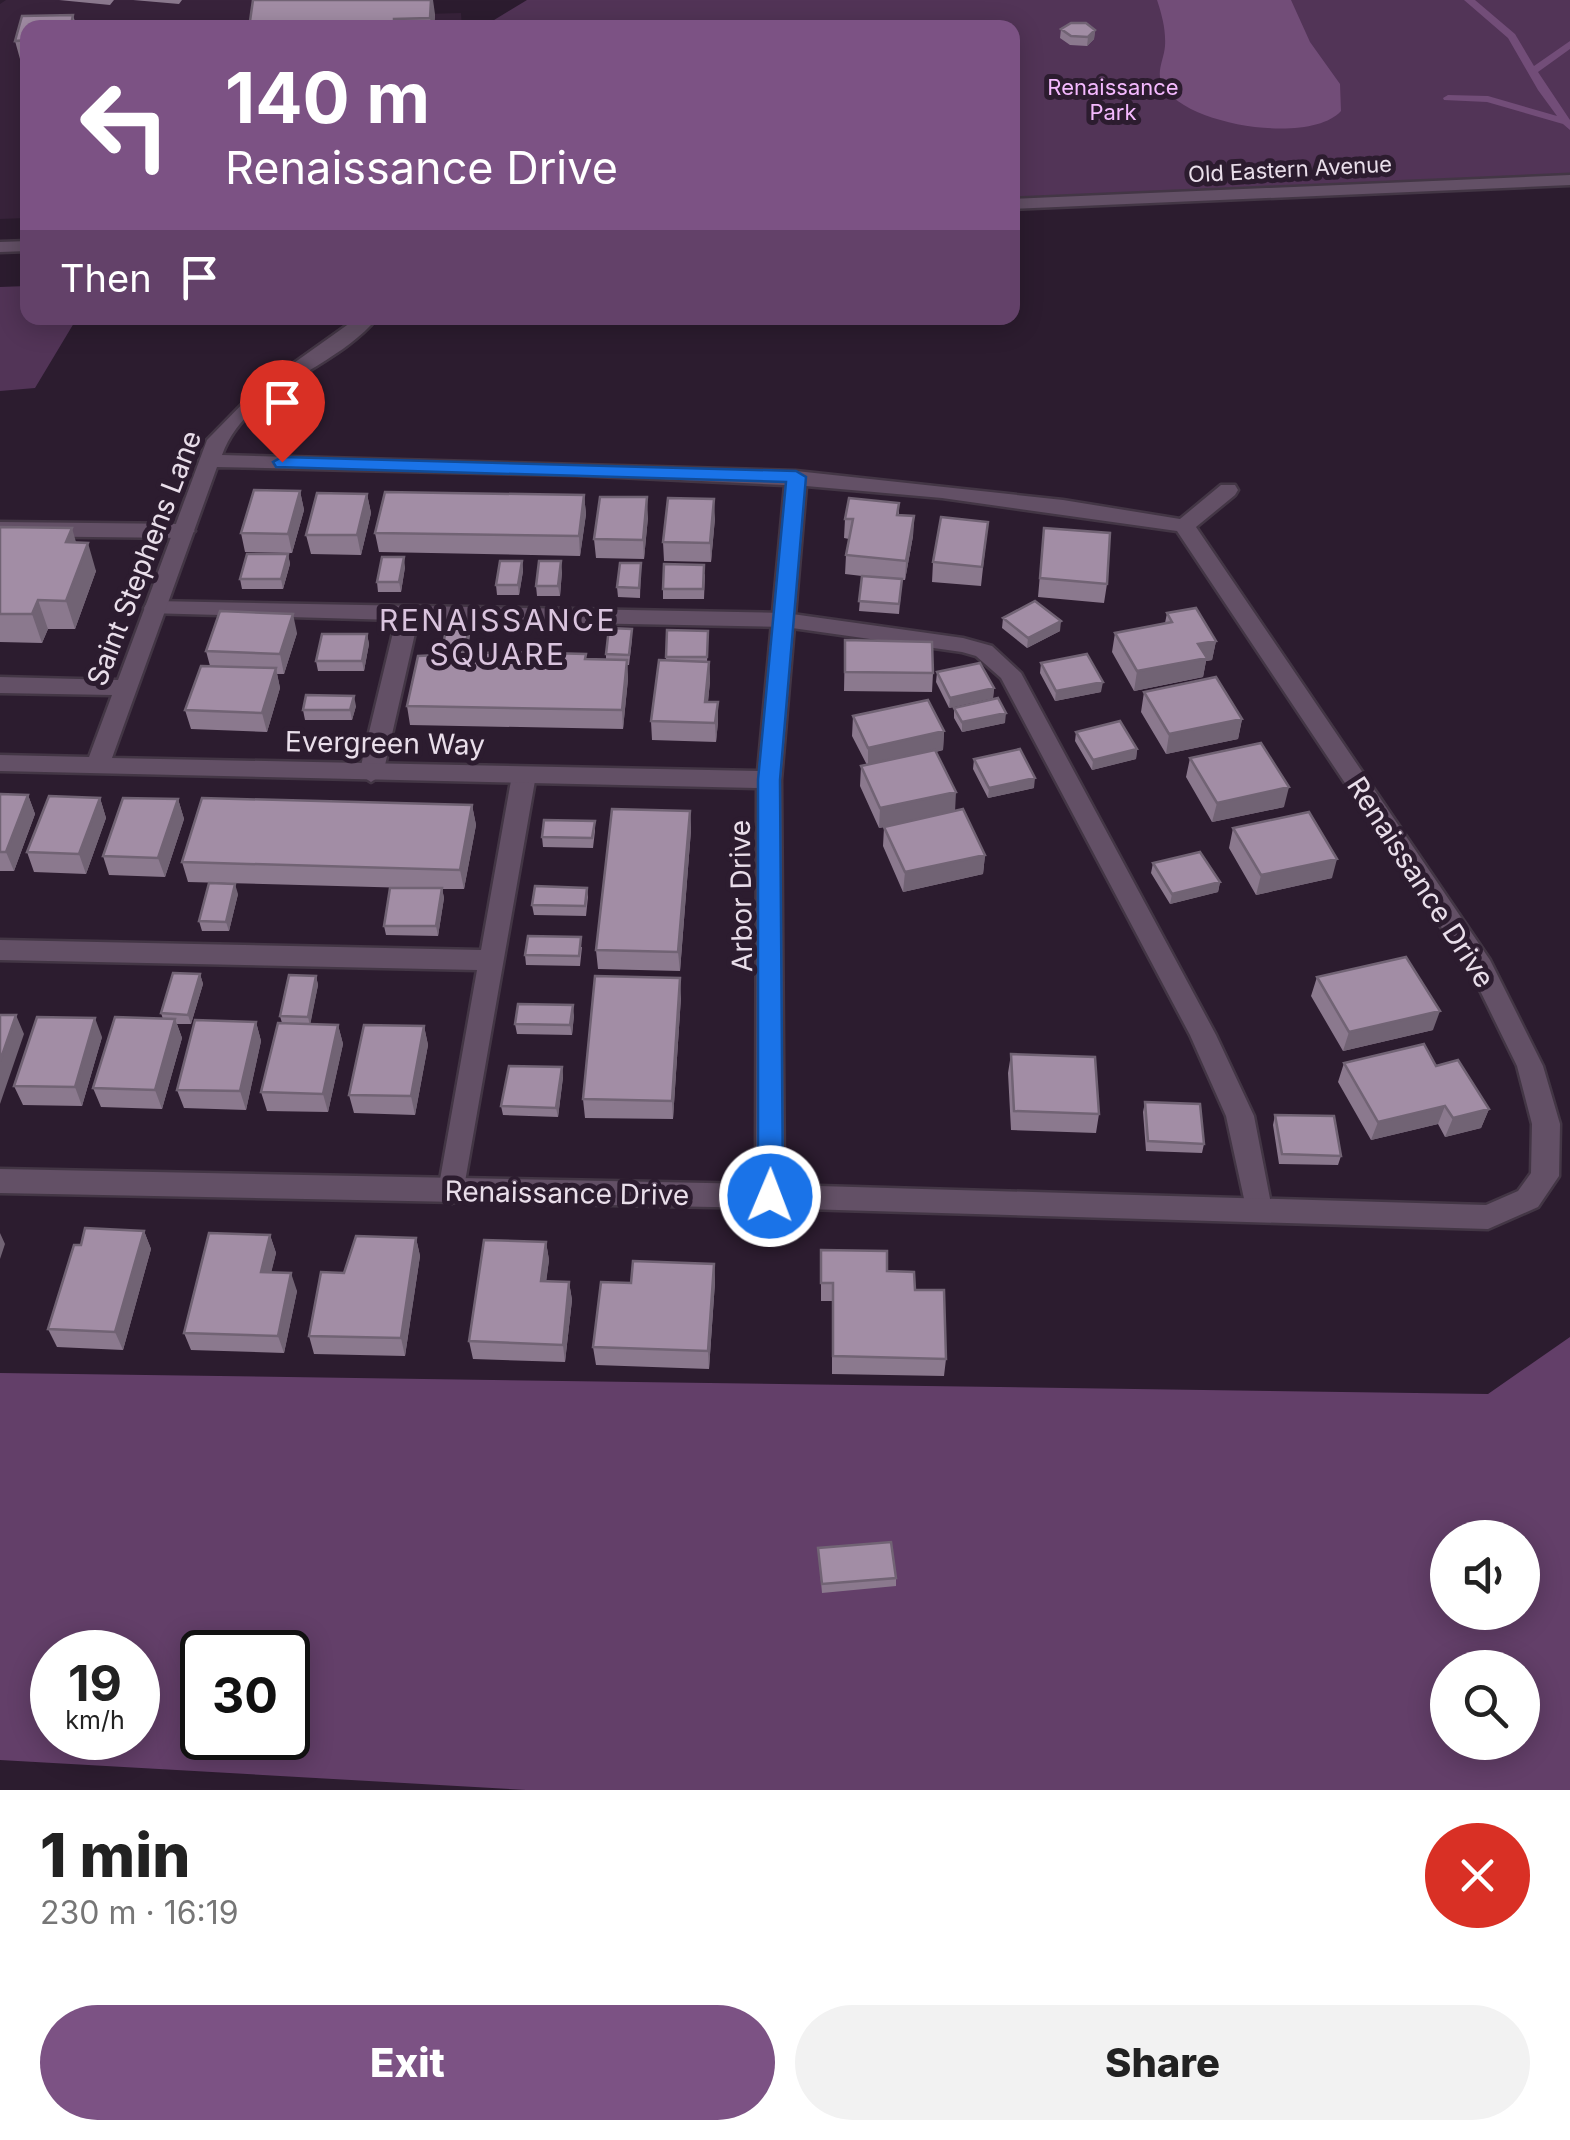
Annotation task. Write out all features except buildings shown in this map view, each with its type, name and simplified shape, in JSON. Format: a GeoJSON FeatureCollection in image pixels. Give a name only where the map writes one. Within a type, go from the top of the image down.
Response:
{"type":"FeatureCollection","features":[{"type":"Feature","properties":{"kind":"street","name":"Old Eastern Avenue"},"geometry":{"type":"LineString","coordinates":[[1020,204],[1570,180]]}},
{"type":"Feature","properties":{"kind":"street","name":"Saint Stephens Lane"},"geometry":{"type":"LineString","coordinates":[[97,767],[217,440],[242,411],[282,379],[361,325]]}},
{"type":"Feature","properties":{"kind":"street"},"geometry":{"type":"LineString","coordinates":[[208,460],[796,477],[1080,506],[1184,526],[1228,490]]}},
{"type":"Feature","properties":{"kind":"street","name":"Arbor Drive"},"geometry":{"type":"LineString","coordinates":[[770,1196],[769,780],[796,477]]}},
{"type":"Feature","properties":{"kind":"street","name":"Renaissance Drive"},"geometry":{"type":"LineString","coordinates":[[0,1181],[770,1196],[1488,1217],[1528,1199],[1545,1176],[1546,1124],[1530,1066],[1482,968],[1184,526]]}},
{"type":"Feature","properties":{"kind":"street"},"geometry":{"type":"LineString","coordinates":[[0,529],[184,531]]}},
{"type":"Feature","properties":{"kind":"street"},"geometry":{"type":"LineString","coordinates":[[155,608],[785,620],[963,645],[984,652],[1010,673],[1210,1052],[1240,1116],[1258,1209]]}},
{"type":"Feature","properties":{"kind":"street"},"geometry":{"type":"LineString","coordinates":[[371,774],[409,613]]}},
{"type":"Feature","properties":{"kind":"street"},"geometry":{"type":"LineString","coordinates":[[0,685],[126,688]]}},
{"type":"Feature","properties":{"kind":"street","name":"Evergreen Way"},"geometry":{"type":"LineString","coordinates":[[0,762],[371,774],[769,780]]}},
{"type":"Feature","properties":{"kind":"street"},"geometry":{"type":"LineString","coordinates":[[452,1191],[524,775]]}},
{"type":"Feature","properties":{"kind":"street"},"geometry":{"type":"LineString","coordinates":[[0,950],[491,960]]}},
{"type":"Feature","properties":{"kind":"shaded area"},"geometry":{"type":"Polygon","coordinates":[[[6,0],[318,0],[294,18],[461,13],[461,20],[20,20],[20,218],[0,219],[0,4],[6,0]]]}},
{"type":"Feature","properties":{"kind":"shaded area"},"geometry":{"type":"Polygon","coordinates":[[[1157,0],[1291,0],[1310,42],[1340,84],[1341,111],[1326,121],[1303,127],[1248,126],[1195,111],[1174,99],[1160,79],[1165,40],[1157,0]]]}},
{"type":"Feature","properties":{"kind":"shaded area"},"geometry":{"type":"Polygon","coordinates":[[[1570,1337],[1570,1790],[526,1790],[0,1760],[0,1373],[1488,1394],[1570,1337]]]}},
{"type":"Feature","properties":{"kind":"green space","name":"Renaissance Park"},"geometry":{"type":"Polygon","coordinates":[[[527,0],[1570,0],[1570,180],[1020,204],[1020,20],[494,20],[527,0]]]}},
{"type":"Feature","properties":{"kind":"green space"},"geometry":{"type":"Polygon","coordinates":[[[20,286],[20,325],[73,325],[35,388],[0,391],[0,287],[20,286]]]}},
{"type":"Feature","properties":{"kind":"waterway"},"geometry":{"type":"LineString","coordinates":[[1469,0],[1512,36],[1570,127]]}},
{"type":"Feature","properties":{"kind":"waterway"},"geometry":{"type":"LineString","coordinates":[[1533,71],[1570,44]]}},
{"type":"Feature","properties":{"kind":"waterway"},"geometry":{"type":"LineString","coordinates":[[1448,98],[1488,99],[1566,122]]}},
{"type":"Feature","properties":{"kind":"district","name":"RENAISSANCE SQUARE"},"geometry":{"type":"Point","coordinates":[498,638]}},
{"type":"Feature","properties":{"kind":"route"},"geometry":{"type":"LineString","coordinates":[[282,462],[796,477],[769,780],[770,1196]]}}]}
